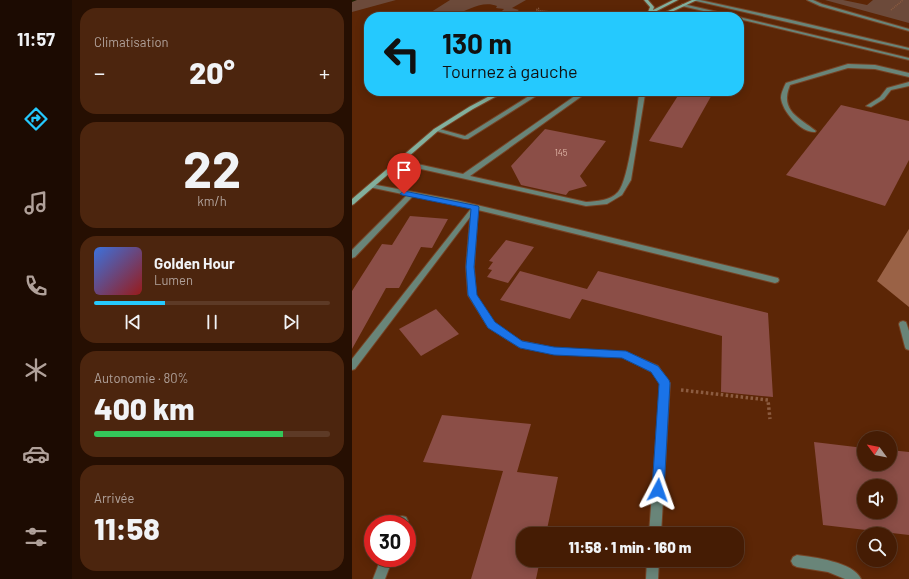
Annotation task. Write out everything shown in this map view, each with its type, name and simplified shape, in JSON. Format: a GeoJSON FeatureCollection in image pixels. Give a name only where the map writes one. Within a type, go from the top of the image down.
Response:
{"type":"FeatureCollection","features":[{"type":"Feature","properties":{"kind":"main road"},"geometry":{"type":"LineString","coordinates":[[646,0],[652,7],[650,12]]}},
{"type":"Feature","properties":{"kind":"main road"},"geometry":{"type":"LineString","coordinates":[[662,0],[673,1],[684,5]]}},
{"type":"Feature","properties":{"kind":"main road"},"geometry":{"type":"LineString","coordinates":[[668,12],[694,0]]}},
{"type":"Feature","properties":{"kind":"main road"},"geometry":{"type":"LineString","coordinates":[[652,12],[673,1]]}},
{"type":"Feature","properties":{"kind":"main road"},"geometry":{"type":"LineString","coordinates":[[352,203],[436,130],[494,96]]}},
{"type":"Feature","properties":{"kind":"street"},"geometry":{"type":"LineString","coordinates":[[694,0],[766,15],[909,49]]}},
{"type":"Feature","properties":{"kind":"street"},"geometry":{"type":"LineString","coordinates":[[810,0],[821,5],[909,30]]}},
{"type":"Feature","properties":{"kind":"street"},"geometry":{"type":"LineString","coordinates":[[684,5],[714,12]]}},
{"type":"Feature","properties":{"kind":"street"},"geometry":{"type":"LineString","coordinates":[[744,19],[909,59]]}},
{"type":"Feature","properties":{"kind":"street"},"geometry":{"type":"LineString","coordinates":[[813,131],[804,127],[788,112],[783,98],[788,84],[848,66],[875,67],[909,75]]}},
{"type":"Feature","properties":{"kind":"street"},"geometry":{"type":"LineString","coordinates":[[869,106],[882,98],[889,89],[909,84]]}},
{"type":"Feature","properties":{"kind":"street"},"geometry":{"type":"LineString","coordinates":[[436,130],[466,138],[533,96]]}},
{"type":"Feature","properties":{"kind":"street"},"geometry":{"type":"LineString","coordinates":[[464,177],[579,96]]}},
{"type":"Feature","properties":{"kind":"street"},"geometry":{"type":"LineString","coordinates":[[399,162],[586,204],[605,203],[620,194],[628,180],[642,96]]}},
{"type":"Feature","properties":{"kind":"street"},"geometry":{"type":"LineString","coordinates":[[371,186],[475,207],[775,280]]}},
{"type":"Feature","properties":{"kind":"street"},"geometry":{"type":"LineString","coordinates":[[352,255],[410,194]]}},
{"type":"Feature","properties":{"kind":"street"},"geometry":{"type":"LineString","coordinates":[[352,366],[475,207]]}},
{"type":"Feature","properties":{"kind":"street"},"geometry":{"type":"LineString","coordinates":[[475,207],[470,267],[472,295],[491,325],[520,344],[554,351],[623,354],[655,369],[665,383],[655,527]]}},
{"type":"Feature","properties":{"kind":"street"},"geometry":{"type":"LineString","coordinates":[[903,324],[909,348]]}},
{"type":"Feature","properties":{"kind":"street"},"geometry":{"type":"LineString","coordinates":[[797,561],[813,562],[850,575],[855,579]]}},
{"type":"Feature","properties":{"kind":"street"},"geometry":{"type":"LineString","coordinates":[[379,579],[384,567]]}},
{"type":"Feature","properties":{"kind":"street"},"geometry":{"type":"LineString","coordinates":[[652,579],[653,567]]}},
{"type":"Feature","properties":{"kind":"path"},"geometry":{"type":"LineString","coordinates":[[889,12],[903,0]]}},
{"type":"Feature","properties":{"kind":"path"},"geometry":{"type":"LineString","coordinates":[[539,8],[536,10],[550,12]]}},
{"type":"Feature","properties":{"kind":"path"},"geometry":{"type":"LineString","coordinates":[[664,388],[768,400],[770,419]]}},
{"type":"Feature","properties":{"kind":"shaded area"},"geometry":{"type":"Polygon","coordinates":[[[352,0],[396,0],[352,12],[352,0]]]}},
{"type":"Feature","properties":{"kind":"shaded area"},"geometry":{"type":"Polygon","coordinates":[[[450,0],[526,0],[512,8],[519,10],[516,12],[501,12],[504,9],[486,4],[462,12],[431,12],[450,0]]]}},
{"type":"Feature","properties":{"kind":"shaded area"},"geometry":{"type":"Polygon","coordinates":[[[825,0],[843,0],[867,5],[873,0],[909,0],[909,23],[825,0]]]}},
{"type":"Feature","properties":{"kind":"shaded area"},"geometry":{"type":"Polygon","coordinates":[[[909,229],[909,307],[877,281],[909,229]]]}},
{"type":"Feature","properties":{"kind":"building"},"geometry":{"type":"Polygon","coordinates":[[[678,96],[711,96],[682,148],[649,141],[678,96]]]}},
{"type":"Feature","properties":{"kind":"building"},"geometry":{"type":"Polygon","coordinates":[[[841,105],[909,121],[909,160],[885,206],[786,175],[841,105]]]}},
{"type":"Feature","properties":{"kind":"building"},"geometry":{"type":"Polygon","coordinates":[[[545,129],[606,141],[580,176],[587,186],[569,191],[566,195],[521,185],[511,166],[545,129]]]}},
{"type":"Feature","properties":{"kind":"building"},"geometry":{"type":"Polygon","coordinates":[[[410,216],[448,219],[432,248],[421,247],[399,288],[386,288],[352,349],[352,291],[382,244],[392,245],[410,216]]]}},
{"type":"Feature","properties":{"kind":"building"},"geometry":{"type":"Polygon","coordinates":[[[506,240],[534,247],[508,283],[487,277],[492,270],[488,269],[493,262],[489,261],[506,240]]]}},
{"type":"Feature","properties":{"kind":"building"},"geometry":{"type":"Polygon","coordinates":[[[520,271],[587,289],[598,271],[768,313],[773,397],[721,392],[722,336],[582,299],[570,319],[500,300],[520,271]]]}},
{"type":"Feature","properties":{"kind":"building"},"geometry":{"type":"Polygon","coordinates":[[[436,309],[459,334],[421,356],[399,329],[436,309]]]}},
{"type":"Feature","properties":{"kind":"building"},"geometry":{"type":"Polygon","coordinates":[[[442,415],[531,424],[517,472],[558,477],[547,527],[516,527],[516,567],[539,567],[536,579],[471,579],[503,471],[423,462],[442,415]]]}},
{"type":"Feature","properties":{"kind":"building"},"geometry":{"type":"Polygon","coordinates":[[[814,442],[857,447],[857,471],[897,471],[897,451],[909,452],[909,535],[897,534],[897,527],[857,527],[857,529],[823,525],[814,442]]]}},
{"type":"Feature","properties":{"kind":"route"},"geometry":{"type":"LineString","coordinates":[[404,194],[456,202],[475,207],[470,267],[472,295],[491,325],[520,344],[554,351],[623,354],[655,369],[665,383],[658,490]]}}]}
